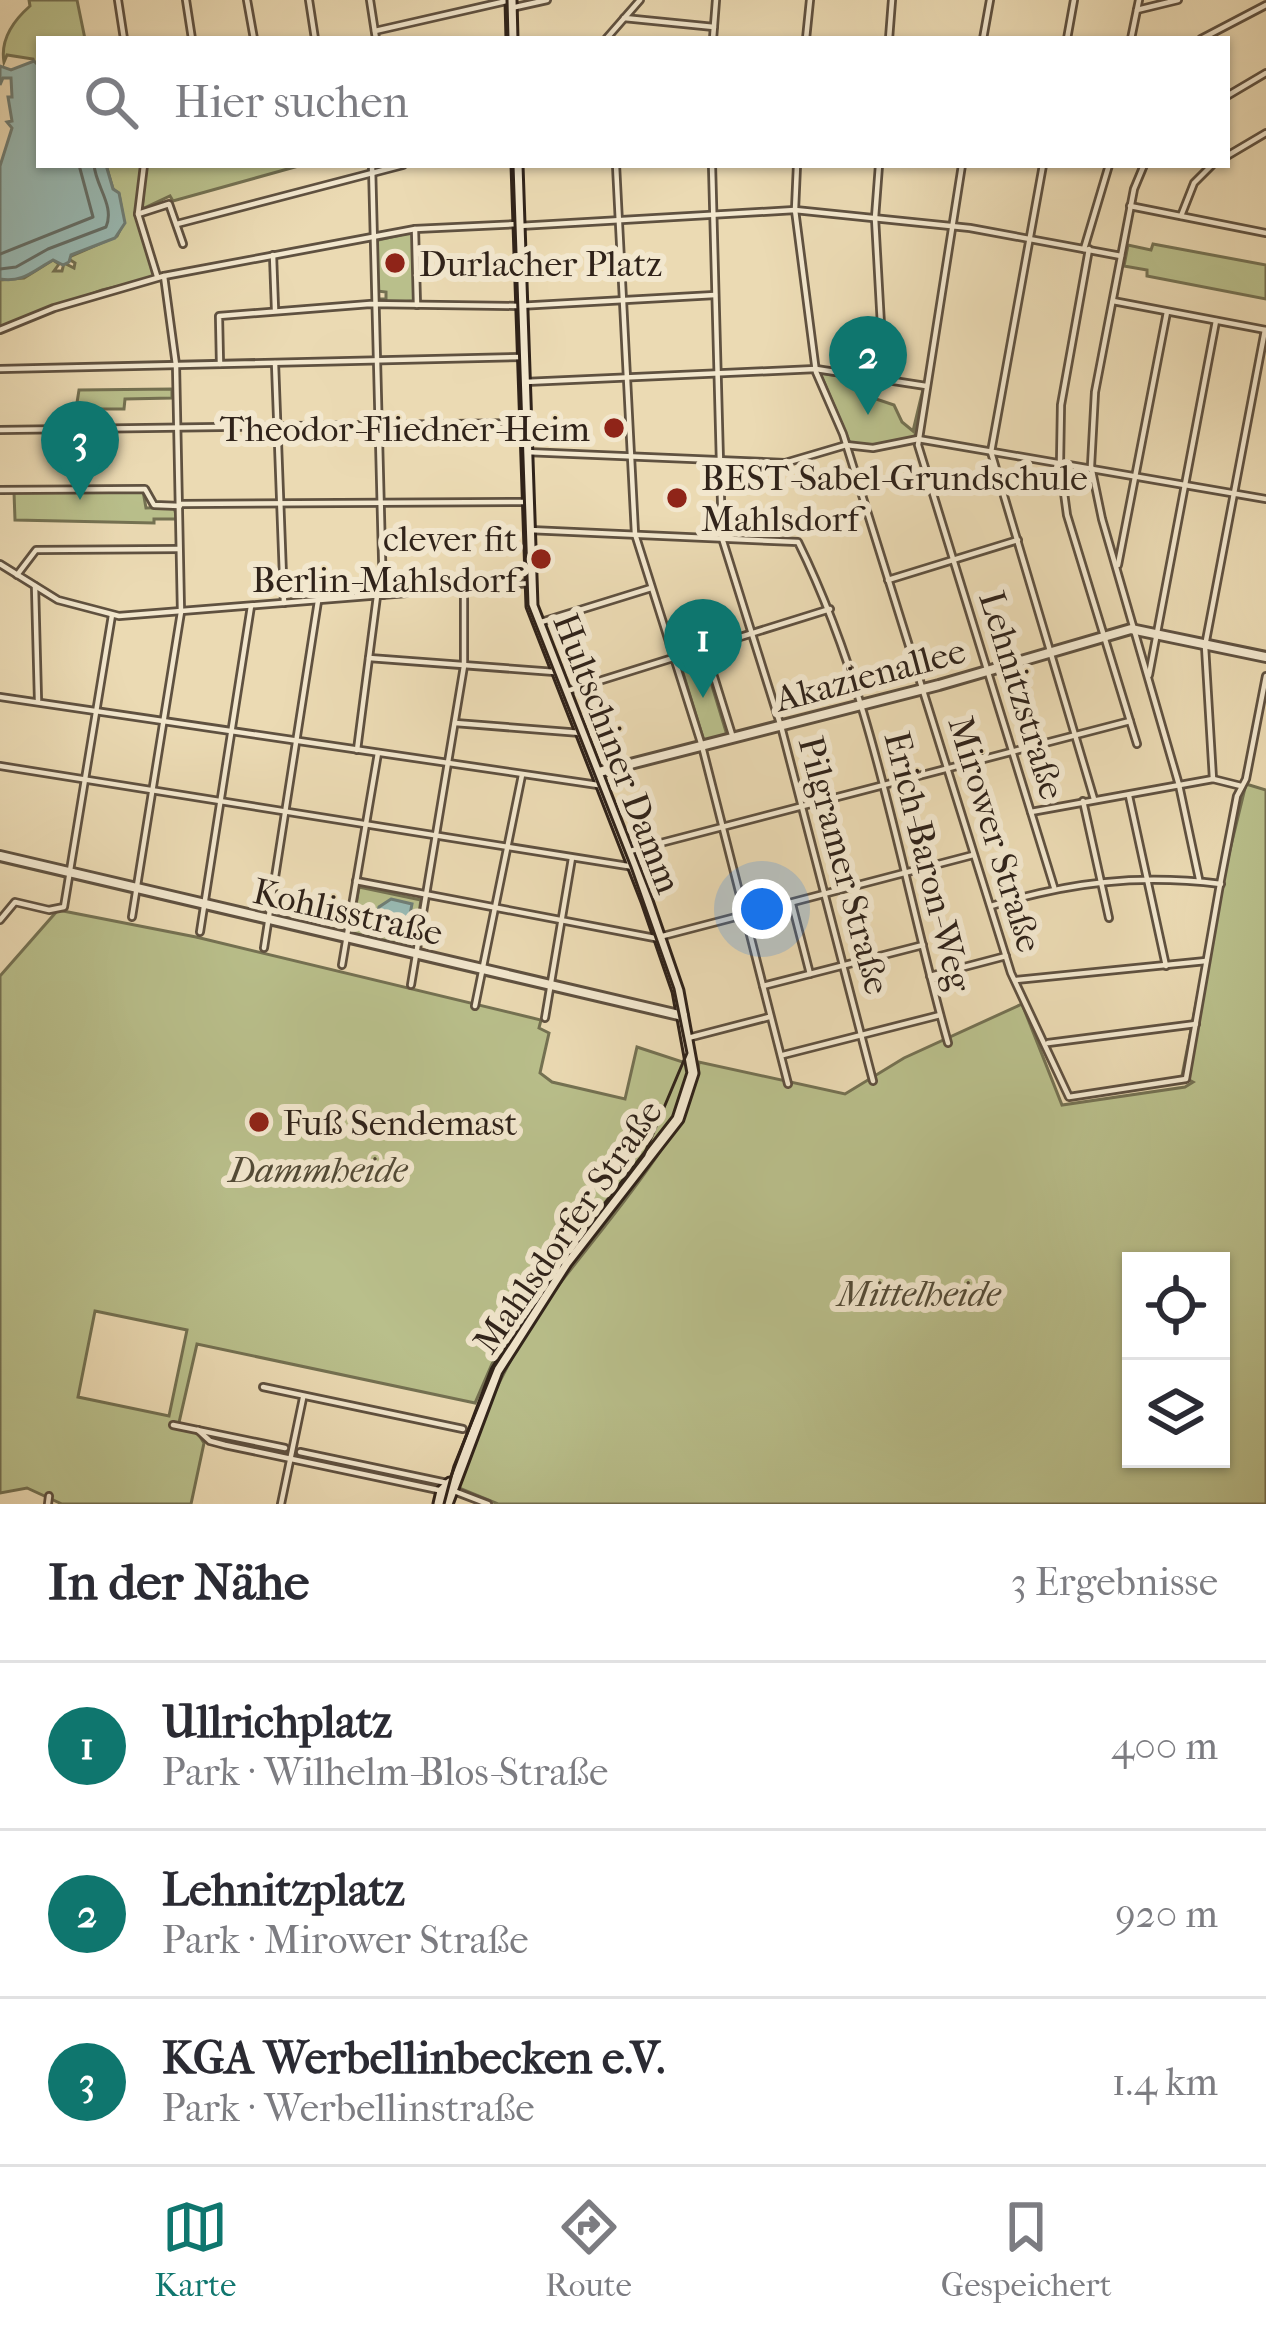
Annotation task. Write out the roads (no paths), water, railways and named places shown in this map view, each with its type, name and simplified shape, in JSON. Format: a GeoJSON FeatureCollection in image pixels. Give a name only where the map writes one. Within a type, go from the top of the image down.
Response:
{"type":"FeatureCollection","features":[{"type":"Feature","properties":{"kind":"main road"},"geometry":{"type":"LineString","coordinates":[[511,4],[512,36]]}},
{"type":"Feature","properties":{"kind":"main road","name":"Hultschiner Damm"},"geometry":{"type":"LineString","coordinates":[[517,168],[532,606],[635,866],[683,1016],[693,1068]]}},
{"type":"Feature","properties":{"kind":"main road","name":"Mahlsdorfer Straße"},"geometry":{"type":"LineString","coordinates":[[443,1504],[497,1371],[566,1263],[678,1119],[693,1068]]}},
{"type":"Feature","properties":{"kind":"street"},"geometry":{"type":"LineString","coordinates":[[118,0],[124,36]]}},
{"type":"Feature","properties":{"kind":"street"},"geometry":{"type":"LineString","coordinates":[[186,0],[192,36]]}},
{"type":"Feature","properties":{"kind":"street"},"geometry":{"type":"LineString","coordinates":[[247,0],[253,36]]}},
{"type":"Feature","properties":{"kind":"street"},"geometry":{"type":"LineString","coordinates":[[309,0],[315,36]]}},
{"type":"Feature","properties":{"kind":"street"},"geometry":{"type":"LineString","coordinates":[[370,0],[376,35],[547,0]]}},
{"type":"Feature","properties":{"kind":"street"},"geometry":{"type":"LineString","coordinates":[[608,36],[640,0]]}},
{"type":"Feature","properties":{"kind":"street"},"geometry":{"type":"LineString","coordinates":[[713,36],[716,0]]}},
{"type":"Feature","properties":{"kind":"street"},"geometry":{"type":"LineString","coordinates":[[806,36],[810,0]]}},
{"type":"Feature","properties":{"kind":"street"},"geometry":{"type":"LineString","coordinates":[[889,36],[892,0]]}},
{"type":"Feature","properties":{"kind":"street"},"geometry":{"type":"LineString","coordinates":[[984,36],[990,0]]}},
{"type":"Feature","properties":{"kind":"street"},"geometry":{"type":"LineString","coordinates":[[1068,36],[1074,0]]}},
{"type":"Feature","properties":{"kind":"street"},"geometry":{"type":"LineString","coordinates":[[1132,36],[1139,0]]}},
{"type":"Feature","properties":{"kind":"street"},"geometry":{"type":"LineString","coordinates":[[1137,10],[1178,0]]}},
{"type":"Feature","properties":{"kind":"street"},"geometry":{"type":"LineString","coordinates":[[1207,36],[1266,5]]}},
{"type":"Feature","properties":{"kind":"street"},"geometry":{"type":"LineString","coordinates":[[624,18],[714,27]]}},
{"type":"Feature","properties":{"kind":"street"},"geometry":{"type":"LineString","coordinates":[[1230,94],[1266,73]]}},
{"type":"Feature","properties":{"kind":"street"},"geometry":{"type":"LineString","coordinates":[[1230,154],[1266,133]]}},
{"type":"Feature","properties":{"kind":"street"},"geometry":{"type":"LineString","coordinates":[[132,917],[181,612],[182,549],[176,365],[161,277],[138,214],[144,168]]}},
{"type":"Feature","properties":{"kind":"street"},"geometry":{"type":"LineString","coordinates":[[616,168],[634,534],[702,746],[788,1084]]}},
{"type":"Feature","properties":{"kind":"street","name":"Pilgramer Straße"},"geometry":{"type":"LineString","coordinates":[[712,168],[722,538],[781,726],[873,1081]]}},
{"type":"Feature","properties":{"kind":"street","name":"Mirower Straße"},"geometry":{"type":"LineString","coordinates":[[797,168],[795,210],[816,369],[846,445],[1006,956],[1066,1095],[1093,1096],[1186,1079],[1196,1024]]}},
{"type":"Feature","properties":{"kind":"street"},"geometry":{"type":"LineString","coordinates":[[879,168],[875,218],[884,379]]}},
{"type":"Feature","properties":{"kind":"street","name":"Lehnitzstraße"},"geometry":{"type":"LineString","coordinates":[[962,168],[918,439],[1054,887]]}},
{"type":"Feature","properties":{"kind":"street"},"geometry":{"type":"LineString","coordinates":[[1042,168],[991,452],[1094,800]]}},
{"type":"Feature","properties":{"kind":"street"},"geometry":{"type":"LineString","coordinates":[[1107,168],[1087,249],[1063,391],[1060,463],[1067,514],[1137,744]]}},
{"type":"Feature","properties":{"kind":"street"},"geometry":{"type":"LineString","coordinates":[[1143,168],[1130,206],[1092,412],[1091,466],[1098,505],[1179,785],[1199,879]]}},
{"type":"Feature","properties":{"kind":"street"},"geometry":{"type":"LineString","coordinates":[[1180,216],[1194,183],[1209,168]]}},
{"type":"Feature","properties":{"kind":"street"},"geometry":{"type":"LineString","coordinates":[[177,224],[372,169],[380,596],[357,750]]}},
{"type":"Feature","properties":{"kind":"street"},"geometry":{"type":"LineString","coordinates":[[138,214],[164,202],[170,206],[183,244]]}},
{"type":"Feature","properties":{"kind":"street"},"geometry":{"type":"LineString","coordinates":[[1130,206],[1266,233]]}},
{"type":"Feature","properties":{"kind":"street"},"geometry":{"type":"LineString","coordinates":[[0,330],[54,308],[161,277],[415,230],[795,210],[953,226],[1121,256]]}},
{"type":"Feature","properties":{"kind":"street"},"geometry":{"type":"LineString","coordinates":[[415,230],[417,305]]}},
{"type":"Feature","properties":{"kind":"street"},"geometry":{"type":"LineString","coordinates":[[273,255],[275,311]]}},
{"type":"Feature","properties":{"kind":"street"},"geometry":{"type":"LineString","coordinates":[[220,364],[219,316],[374,304],[521,305],[716,295]]}},
{"type":"Feature","properties":{"kind":"street"},"geometry":{"type":"LineString","coordinates":[[1113,302],[1265,330],[1205,646],[1214,778]]}},
{"type":"Feature","properties":{"kind":"street"},"geometry":{"type":"LineString","coordinates":[[1117,566],[1167,312]]}},
{"type":"Feature","properties":{"kind":"street"},"geometry":{"type":"LineString","coordinates":[[1149,678],[1216,321]]}},
{"type":"Feature","properties":{"kind":"street"},"geometry":{"type":"LineString","coordinates":[[0,368],[524,357]]}},
{"type":"Feature","properties":{"kind":"street"},"geometry":{"type":"LineString","coordinates":[[275,363],[284,603]]}},
{"type":"Feature","properties":{"kind":"street"},"geometry":{"type":"LineString","coordinates":[[525,382],[816,369],[926,386]]}},
{"type":"Feature","properties":{"kind":"street"},"geometry":{"type":"LineString","coordinates":[[0,430],[525,422]]}},
{"type":"Feature","properties":{"kind":"street"},"geometry":{"type":"LineString","coordinates":[[526,452],[785,463],[846,445],[873,448],[918,439],[1266,499]]}},
{"type":"Feature","properties":{"kind":"street"},"geometry":{"type":"LineString","coordinates":[[0,490],[145,489],[154,506],[528,502]]}},
{"type":"Feature","properties":{"kind":"street","name":"Erich-Baron-Weg"},"geometry":{"type":"LineString","coordinates":[[529,530],[798,542],[830,609],[860,705],[948,1043]]}},
{"type":"Feature","properties":{"kind":"street"},"geometry":{"type":"LineString","coordinates":[[888,580],[1018,540]]}},
{"type":"Feature","properties":{"kind":"street"},"geometry":{"type":"LineString","coordinates":[[17,575],[38,550],[182,549]]}},
{"type":"Feature","properties":{"kind":"street"},"geometry":{"type":"LineString","coordinates":[[0,564],[69,604],[112,616],[531,583]]}},
{"type":"Feature","properties":{"kind":"street"},"geometry":{"type":"LineString","coordinates":[[35,586],[37,702]]}},
{"type":"Feature","properties":{"kind":"street"},"geometry":{"type":"LineString","coordinates":[[411,985],[464,666],[464,588]]}},
{"type":"Feature","properties":{"kind":"street"},"geometry":{"type":"LineString","coordinates":[[538,623],[651,588]]}},
{"type":"Feature","properties":{"kind":"street"},"geometry":{"type":"LineString","coordinates":[[264,948],[318,601]]}},
{"type":"Feature","properties":{"kind":"street"},"geometry":{"type":"LineString","coordinates":[[200,932],[251,606]]}},
{"type":"Feature","properties":{"kind":"street"},"geometry":{"type":"LineString","coordinates":[[566,692],[830,609]]}},
{"type":"Feature","properties":{"kind":"street"},"geometry":{"type":"LineString","coordinates":[[0,920],[15,902],[49,910],[64,908],[112,616]]}},
{"type":"Feature","properties":{"kind":"street"},"geometry":{"type":"LineString","coordinates":[[1135,628],[1266,657]]}},
{"type":"Feature","properties":{"kind":"street","name":"Akazienallee"},"geometry":{"type":"LineString","coordinates":[[601,778],[1135,628]]}},
{"type":"Feature","properties":{"kind":"street"},"geometry":{"type":"LineString","coordinates":[[705,648],[733,738]]}},
{"type":"Feature","properties":{"kind":"street"},"geometry":{"type":"LineString","coordinates":[[369,658],[558,671]]}},
{"type":"Feature","properties":{"kind":"street"},"geometry":{"type":"LineString","coordinates":[[1045,1044],[1196,1024],[1266,676]]}},
{"type":"Feature","properties":{"kind":"street"},"geometry":{"type":"LineString","coordinates":[[0,697],[522,775],[601,778]]}},
{"type":"Feature","properties":{"kind":"street"},"geometry":{"type":"LineString","coordinates":[[629,851],[1130,721]]}},
{"type":"Feature","properties":{"kind":"street"},"geometry":{"type":"LineString","coordinates":[[455,723],[583,732]]}},
{"type":"Feature","properties":{"kind":"street"},"geometry":{"type":"LineString","coordinates":[[342,964],[378,753]]}},
{"type":"Feature","properties":{"kind":"street"},"geometry":{"type":"LineString","coordinates":[[0,766],[635,866]]}},
{"type":"Feature","properties":{"kind":"street"},"geometry":{"type":"LineString","coordinates":[[475,1006],[522,775]]}},
{"type":"Feature","properties":{"kind":"street"},"geometry":{"type":"LineString","coordinates":[[1031,812],[1214,778],[1241,786]]}},
{"type":"Feature","properties":{"kind":"street"},"geometry":{"type":"LineString","coordinates":[[1128,794],[1166,966]]}},
{"type":"Feature","properties":{"kind":"street"},"geometry":{"type":"LineString","coordinates":[[1083,802],[1109,918]]}},
{"type":"Feature","properties":{"kind":"street"},"geometry":{"type":"LineString","coordinates":[[356,881],[660,938],[974,854]]}},
{"type":"Feature","properties":{"kind":"street","name":"Kohlisstraße"},"geometry":{"type":"LineString","coordinates":[[0,856],[683,1016]]}},
{"type":"Feature","properties":{"kind":"street"},"geometry":{"type":"LineString","coordinates":[[545,1018],[572,859]]}},
{"type":"Feature","properties":{"kind":"street"},"geometry":{"type":"LineString","coordinates":[[991,906],[1054,887],[1148,877],[1221,884]]}},
{"type":"Feature","properties":{"kind":"street"},"geometry":{"type":"LineString","coordinates":[[791,902],[810,974]]}},
{"type":"Feature","properties":{"kind":"street"},"geometry":{"type":"LineString","coordinates":[[763,986],[923,945]]}},
{"type":"Feature","properties":{"kind":"street"},"geometry":{"type":"LineString","coordinates":[[930,976],[1006,956]]}},
{"type":"Feature","properties":{"kind":"street"},"geometry":{"type":"LineString","coordinates":[[1016,980],[1206,962]]}},
{"type":"Feature","properties":{"kind":"street"},"geometry":{"type":"LineString","coordinates":[[781,1056],[940,1015]]}},
{"type":"Feature","properties":{"kind":"street"},"geometry":{"type":"LineString","coordinates":[[688,1038],[771,1017]]}},
{"type":"Feature","properties":{"kind":"street"},"geometry":{"type":"LineString","coordinates":[[263,1387],[463,1429]]}},
{"type":"Feature","properties":{"kind":"street"},"geometry":{"type":"LineString","coordinates":[[281,1504],[304,1395]]}},
{"type":"Feature","properties":{"kind":"street"},"geometry":{"type":"LineString","coordinates":[[173,1425],[285,1448]]}},
{"type":"Feature","properties":{"kind":"street"},"geometry":{"type":"LineString","coordinates":[[198,1430],[210,1441],[291,1459],[450,1486]]}},
{"type":"Feature","properties":{"kind":"street"},"geometry":{"type":"LineString","coordinates":[[300,1452],[450,1486],[488,1504]]}},
{"type":"Feature","properties":{"kind":"water"},"geometry":{"type":"Polygon","coordinates":[[[36,63],[36,168],[107,168],[113,189],[119,193],[125,223],[115,238],[71,255],[63,265],[53,260],[8,280],[0,279],[0,166],[12,128],[7,122],[12,121],[8,97],[12,97],[11,78],[3,78],[0,85],[0,66],[11,70],[36,63]]]}},
{"type":"Feature","properties":{"kind":"water"},"geometry":{"type":"Polygon","coordinates":[[[391,899],[412,904],[405,941],[374,933],[379,907],[391,899]]]}},
{"type":"Feature","properties":{"kind":"tram line"},"geometry":{"type":"LineString","coordinates":[[507,0],[508,36]]}},
{"type":"Feature","properties":{"kind":"tram line"},"geometry":{"type":"LineString","coordinates":[[444,1504],[454,1466],[494,1367],[562,1262],[644,1155],[687,1053],[674,989],[631,867],[528,605],[513,168]]}},
{"type":"Feature","properties":{"kind":"place","name":"Durlacher Platz"},"geometry":{"type":"Point","coordinates":[395,263]}},
{"type":"Feature","properties":{"kind":"place","name":"Lehnitzplatz"},"geometry":{"type":"Point","coordinates":[868,415]}},
{"type":"Feature","properties":{"kind":"place","name":"Theodor-Fliedner-Heim"},"geometry":{"type":"Point","coordinates":[614,428]}},
{"type":"Feature","properties":{"kind":"place","name":"BEST-Sabel-Grundschule Mahlsdorf"},"geometry":{"type":"Point","coordinates":[677,498]}},
{"type":"Feature","properties":{"kind":"place","name":"KGA Werbellinbecken e.V."},"geometry":{"type":"Point","coordinates":[80,500]}},
{"type":"Feature","properties":{"kind":"place","name":"clever fit Berlin-Mahlsdorf"},"geometry":{"type":"Point","coordinates":[541,559]}},
{"type":"Feature","properties":{"kind":"place","name":"Ullrichplatz"},"geometry":{"type":"Point","coordinates":[703,698]}},
{"type":"Feature","properties":{"kind":"place","name":"Fuß Sendemast"},"geometry":{"type":"Point","coordinates":[259,1122]}},
{"type":"Feature","properties":{"kind":"park label","name":"Dammheide"},"geometry":{"type":"Point","coordinates":[318,1169]}},
{"type":"Feature","properties":{"kind":"park label","name":"Mittelheide"},"geometry":{"type":"Point","coordinates":[919,1293]}}]}
